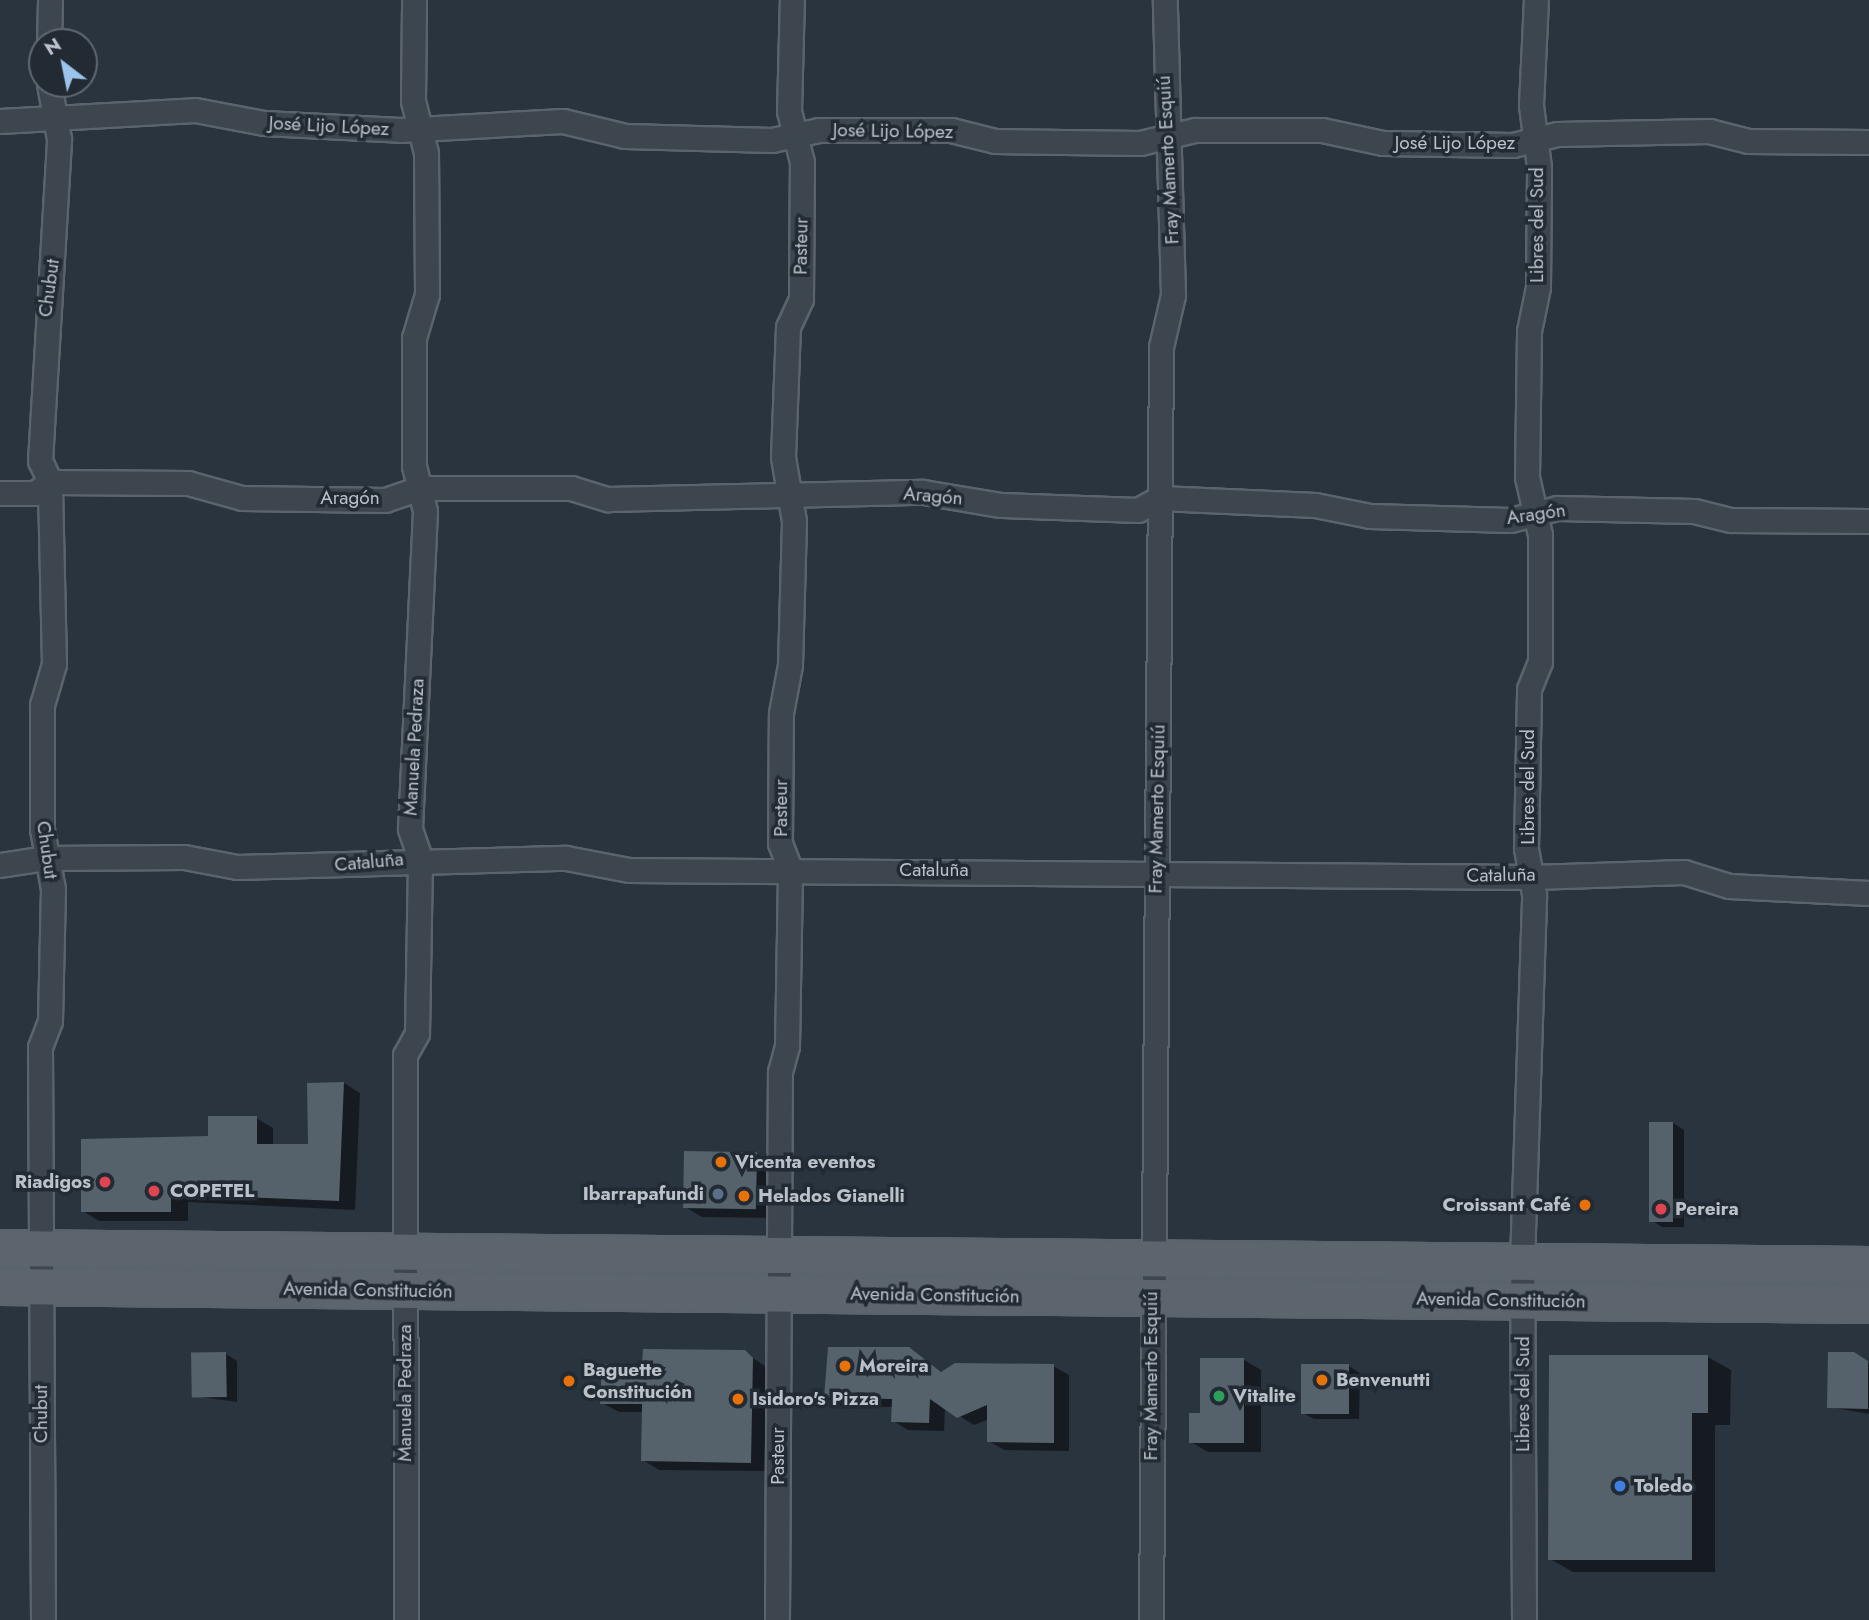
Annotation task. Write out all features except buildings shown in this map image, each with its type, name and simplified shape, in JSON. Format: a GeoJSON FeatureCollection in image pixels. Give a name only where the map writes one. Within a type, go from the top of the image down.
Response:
{"type":"FeatureCollection","features":[{"type":"Feature","properties":{"kind":"main road","name":"Avenida Constitución"},"geometry":{"type":"LineString","coordinates":[[0,1248],[1869,1265]]}},
{"type":"Feature","properties":{"kind":"main road","name":"Avenida Constitución"},"geometry":{"type":"LineString","coordinates":[[0,1286],[1869,1304]]}},
{"type":"Feature","properties":{"kind":"street"},"geometry":{"type":"LineString","coordinates":[[49,28],[50,0]]}},
{"type":"Feature","properties":{"kind":"street","name":"Manuela Pedraza"},"geometry":{"type":"LineString","coordinates":[[406,1620],[405,1055],[416,1033],[420,858],[410,829],[414,681],[422,650],[414,338],[427,294],[420,127],[413,101],[414,0]]}},
{"type":"Feature","properties":{"kind":"street","name":"Pasteur"},"geometry":{"type":"LineString","coordinates":[[778,1620],[779,1256],[790,869],[780,843],[794,521],[786,491],[788,327],[801,299],[802,162],[789,111],[792,0]]}},
{"type":"Feature","properties":{"kind":"street","name":"Fray Mamerto Esquiú"},"geometry":{"type":"LineString","coordinates":[[1151,1620],[1151,1259],[1161,347],[1173,295],[1165,0]]}},
{"type":"Feature","properties":{"kind":"street","name":"Libres del Sud"},"geometry":{"type":"LineString","coordinates":[[1524,1620],[1522,1262],[1533,877],[1526,848],[1529,689],[1540,662],[1535,513],[1527,477],[1529,331],[1538,287],[1536,0]]}},
{"type":"Feature","properties":{"kind":"street","name":"Chubut"},"geometry":{"type":"LineString","coordinates":[[43,1620],[40,1047],[50,1021],[52,931],[46,858],[42,733],[54,664],[50,482],[40,461],[45,293],[54,268],[54,121],[51,98]]}},
{"type":"Feature","properties":{"kind":"street","name":"José Lijo López"},"geometry":{"type":"LineString","coordinates":[[0,121],[54,121],[86,111],[195,110],[264,123],[420,127],[564,121],[625,136],[795,136],[819,130],[951,130],[995,141],[1139,143],[1195,130],[1322,130],[1383,143],[1535,140],[1709,131],[1748,141],[1869,142]]}},
{"type":"Feature","properties":{"kind":"street","name":"Aragón"},"geometry":{"type":"LineString","coordinates":[[0,493],[35,494],[50,482],[188,483],[242,498],[385,500],[419,488],[571,488],[608,499],[753,499],[786,491],[923,492],[1002,505],[1138,510],[1160,498],[1315,505],[1370,516],[1510,520],[1535,513],[1694,511],[1731,520],[1869,521]]}},
{"type":"Feature","properties":{"kind":"street","name":"Cataluña"},"geometry":{"type":"LineString","coordinates":[[0,865],[46,858],[184,857],[237,867],[367,866],[420,858],[566,858],[629,870],[1157,870],[1533,877],[1684,872],[1729,886],[1869,892]]}},
{"type":"Feature","properties":{"kind":"green space"},"geometry":{"type":"Polygon","coordinates":[[[813,1272],[1113,1274],[1115,1278],[811,1277],[813,1272]]]}},
{"type":"Feature","properties":{"kind":"green space"},"geometry":{"type":"Polygon","coordinates":[[[1185,1274],[1483,1279],[1483,1288],[1185,1283],[1185,1274]]]}},
{"type":"Feature","properties":{"kind":"green space"},"geometry":{"type":"Polygon","coordinates":[[[1555,1278],[1863,1283],[1863,1291],[1555,1286],[1555,1278]]]}},
{"type":"Feature","properties":{"kind":"place","name":"Vicenta eventos"},"geometry":{"type":"Point","coordinates":[721,1162]}},
{"type":"Feature","properties":{"kind":"place","name":"Riadigos"},"geometry":{"type":"Point","coordinates":[105,1182]}},
{"type":"Feature","properties":{"kind":"place","name":"COPETEL"},"geometry":{"type":"Point","coordinates":[154,1191]}},
{"type":"Feature","properties":{"kind":"place","name":"Ibarrapafundi"},"geometry":{"type":"Point","coordinates":[718,1194]}},
{"type":"Feature","properties":{"kind":"place","name":"Helados Gianelli"},"geometry":{"type":"Point","coordinates":[744,1196]}},
{"type":"Feature","properties":{"kind":"place","name":"Croissant Café"},"geometry":{"type":"Point","coordinates":[1585,1205]}},
{"type":"Feature","properties":{"kind":"place","name":"Pereira"},"geometry":{"type":"Point","coordinates":[1661,1209]}},
{"type":"Feature","properties":{"kind":"place","name":"Moreira"},"geometry":{"type":"Point","coordinates":[845,1366]}},
{"type":"Feature","properties":{"kind":"place","name":"Benvenutti"},"geometry":{"type":"Point","coordinates":[1322,1380]}},
{"type":"Feature","properties":{"kind":"place","name":"Baguette Constitución"},"geometry":{"type":"Point","coordinates":[569,1381]}},
{"type":"Feature","properties":{"kind":"place","name":"Vitalite"},"geometry":{"type":"Point","coordinates":[1219,1396]}},
{"type":"Feature","properties":{"kind":"place","name":"Isidoro's Pizza"},"geometry":{"type":"Point","coordinates":[738,1399]}},
{"type":"Feature","properties":{"kind":"place","name":"Toledo"},"geometry":{"type":"Point","coordinates":[1620,1486]}}]}
